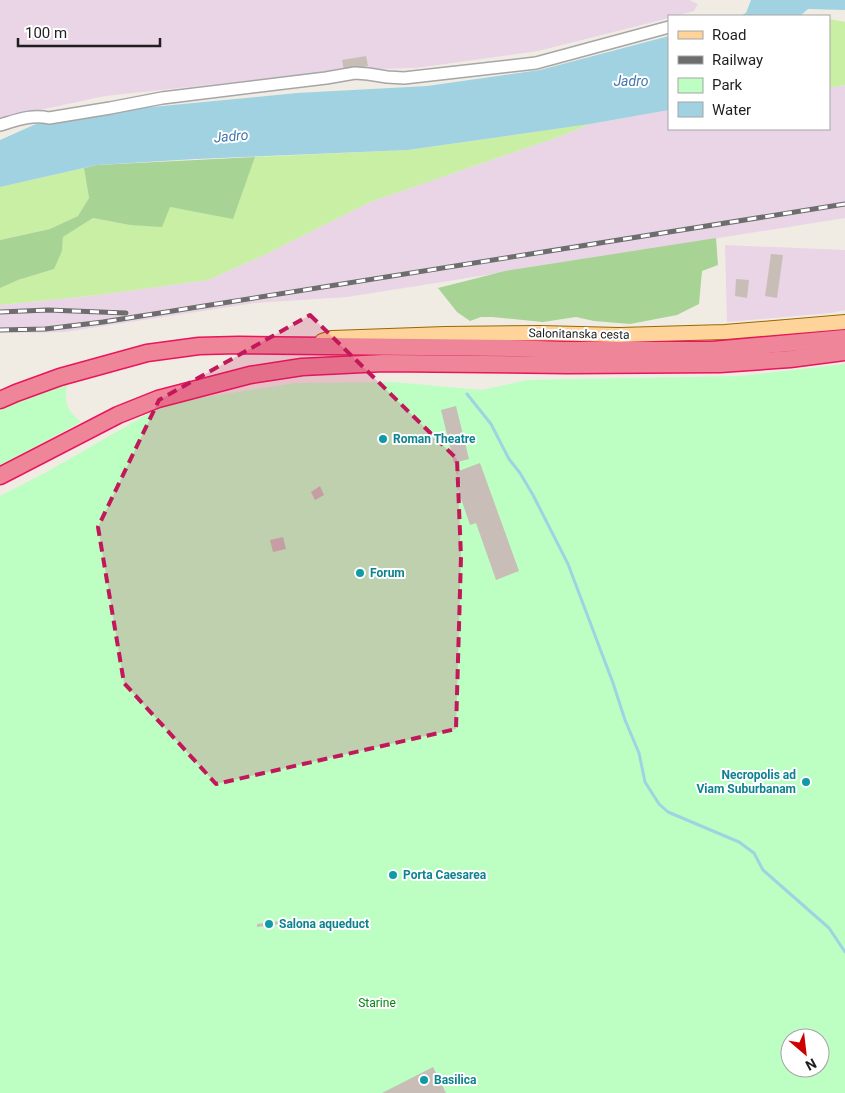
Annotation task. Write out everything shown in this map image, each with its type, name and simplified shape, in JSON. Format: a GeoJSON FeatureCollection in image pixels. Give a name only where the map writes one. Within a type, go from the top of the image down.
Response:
{"type":"FeatureCollection","features":[{"type":"Feature","properties":{"kind":"highway"},"geometry":{"type":"LineString","coordinates":[[0,400],[60,377],[147,352],[199,346],[239,344],[564,350],[712,350],[845,338]]}},
{"type":"Feature","properties":{"kind":"highway"},"geometry":{"type":"LineString","coordinates":[[0,476],[118,415],[158,399],[250,375],[293,368],[384,363],[568,366],[720,364],[790,359],[845,352]]}},
{"type":"Feature","properties":{"kind":"main road","name":"Salonitanska cesta"},"geometry":{"type":"LineString","coordinates":[[315,346],[322,340],[332,338],[462,334],[619,335],[725,332],[845,322]]}},
{"type":"Feature","properties":{"kind":"street"},"geometry":{"type":"LineString","coordinates":[[0,125],[24,117],[40,116],[49,118],[66,116],[162,98],[355,73],[404,78],[536,63],[668,27]]}},
{"type":"Feature","properties":{"kind":"highlighted area"},"geometry":{"type":"Polygon","coordinates":[[[310,315],[457,459],[461,557],[456,729],[216,784],[124,683],[98,527],[159,400],[310,315]]]}},
{"type":"Feature","properties":{"kind":"shaded area"},"geometry":{"type":"Polygon","coordinates":[[[0,0],[689,0],[698,4],[694,11],[679,15],[668,15],[668,18],[538,51],[416,68],[373,69],[300,75],[105,96],[26,113],[0,122],[0,0]]]}},
{"type":"Feature","properties":{"kind":"shaded area"},"geometry":{"type":"Polygon","coordinates":[[[845,85],[845,218],[347,297],[255,303],[65,332],[0,332],[0,305],[98,295],[208,280],[264,255],[370,202],[561,136],[590,124],[668,110],[668,130],[830,130],[830,88],[845,85]]]}},
{"type":"Feature","properties":{"kind":"shaded area"},"geometry":{"type":"Polygon","coordinates":[[[725,245],[845,250],[845,310],[831,313],[727,322],[725,245]]]}},
{"type":"Feature","properties":{"kind":"green space"},"geometry":{"type":"Polygon","coordinates":[[[830,19],[845,22],[845,85],[830,88],[830,19]]]}},
{"type":"Feature","properties":{"kind":"green space"},"geometry":{"type":"Polygon","coordinates":[[[590,124],[561,136],[370,202],[264,255],[208,280],[98,295],[0,305],[0,288],[53,269],[62,251],[63,237],[93,218],[130,225],[170,207],[233,218],[255,157],[409,150],[590,124]]]}},
{"type":"Feature","properties":{"kind":"green space"},"geometry":{"type":"Polygon","coordinates":[[[255,157],[233,219],[170,207],[162,227],[130,225],[93,218],[63,237],[62,251],[54,269],[18,280],[0,288],[0,240],[50,229],[78,216],[89,198],[84,168],[97,165],[255,157]]]}},
{"type":"Feature","properties":{"kind":"green space"},"geometry":{"type":"Polygon","coordinates":[[[84,168],[89,198],[78,216],[50,229],[0,240],[0,187],[84,168]]]}},
{"type":"Feature","properties":{"kind":"green space"},"geometry":{"type":"Polygon","coordinates":[[[716,238],[718,265],[702,271],[699,304],[677,315],[630,324],[594,321],[576,317],[543,322],[492,317],[481,317],[470,321],[457,312],[438,288],[505,271],[716,238]]]}},
{"type":"Feature","properties":{"kind":"green space","name":"Starine"},"geometry":{"type":"Polygon","coordinates":[[[845,364],[845,1093],[0,1093],[0,496],[43,474],[167,403],[296,383],[393,382],[482,390],[527,380],[739,376],[845,364]]]}},
{"type":"Feature","properties":{"kind":"green space"},"geometry":{"type":"Polygon","coordinates":[[[67,383],[67,405],[81,422],[0,466],[0,410],[45,389],[67,383]]]}},
{"type":"Feature","properties":{"kind":"water"},"geometry":{"type":"Polygon","coordinates":[[[751,0],[845,0],[845,10],[808,9],[801,15],[742,15],[746,13],[751,0]]]}},
{"type":"Feature","properties":{"kind":"water","name":"Jadro"},"geometry":{"type":"Polygon","coordinates":[[[668,36],[668,110],[590,124],[408,150],[97,165],[0,187],[0,140],[36,124],[110,111],[297,93],[427,86],[540,70],[668,36]]]}},
{"type":"Feature","properties":{"kind":"building"},"geometry":{"type":"Polygon","coordinates":[[[366,56],[368,66],[344,70],[342,60],[366,56]]]}},
{"type":"Feature","properties":{"kind":"building"},"geometry":{"type":"Polygon","coordinates":[[[771,254],[783,255],[777,298],[765,296],[771,254]]]}},
{"type":"Feature","properties":{"kind":"building"},"geometry":{"type":"Polygon","coordinates":[[[736,279],[749,280],[747,298],[735,296],[736,279]]]}},
{"type":"Feature","properties":{"kind":"building"},"geometry":{"type":"Polygon","coordinates":[[[456,406],[469,459],[454,463],[441,410],[456,406]]]}},
{"type":"Feature","properties":{"kind":"building"},"geometry":{"type":"Polygon","coordinates":[[[480,463],[519,571],[496,580],[476,523],[470,525],[457,487],[461,486],[456,472],[480,463]]]}},
{"type":"Feature","properties":{"kind":"building"},"geometry":{"type":"Polygon","coordinates":[[[320,486],[324,495],[315,500],[311,492],[320,486]]]}},
{"type":"Feature","properties":{"kind":"building"},"geometry":{"type":"Polygon","coordinates":[[[283,537],[286,549],[273,552],[270,540],[283,537]]]}},
{"type":"Feature","properties":{"kind":"building","name":"Salona aqueduct"},"geometry":{"type":"Polygon","coordinates":[[[280,921],[280,924],[257,927],[257,924],[280,921]]]}},
{"type":"Feature","properties":{"kind":"building","name":"Basilica"},"geometry":{"type":"Polygon","coordinates":[[[433,1067],[446,1093],[382,1093],[433,1067]]]}},
{"type":"Feature","properties":{"kind":"waterway"},"geometry":{"type":"LineString","coordinates":[[467,394],[491,424],[509,459],[533,495],[568,564],[625,720],[639,753],[645,782],[659,804],[668,812],[739,842],[754,853],[763,870],[829,928],[845,952]]}},
{"type":"Feature","properties":{"kind":"railway"},"geometry":{"type":"LineString","coordinates":[[0,330],[45,329],[103,322],[845,204]]}},
{"type":"Feature","properties":{"kind":"railway"},"geometry":{"type":"LineString","coordinates":[[0,312],[48,310],[126,313]]}},
{"type":"Feature","properties":{"kind":"place","name":"Roman Theatre"},"geometry":{"type":"Point","coordinates":[383,439]}},
{"type":"Feature","properties":{"kind":"place","name":"Forum"},"geometry":{"type":"Point","coordinates":[360,573]}},
{"type":"Feature","properties":{"kind":"place","name":"Necropolis ad Viam Suburbanam"},"geometry":{"type":"Point","coordinates":[806,782]}},
{"type":"Feature","properties":{"kind":"place","name":"Porta Caesarea"},"geometry":{"type":"Point","coordinates":[393,875]}},
{"type":"Feature","properties":{"kind":"place","name":"Salona aqueduct"},"geometry":{"type":"Point","coordinates":[269,924]}},
{"type":"Feature","properties":{"kind":"place","name":"Basilica"},"geometry":{"type":"Point","coordinates":[424,1080]}}]}
